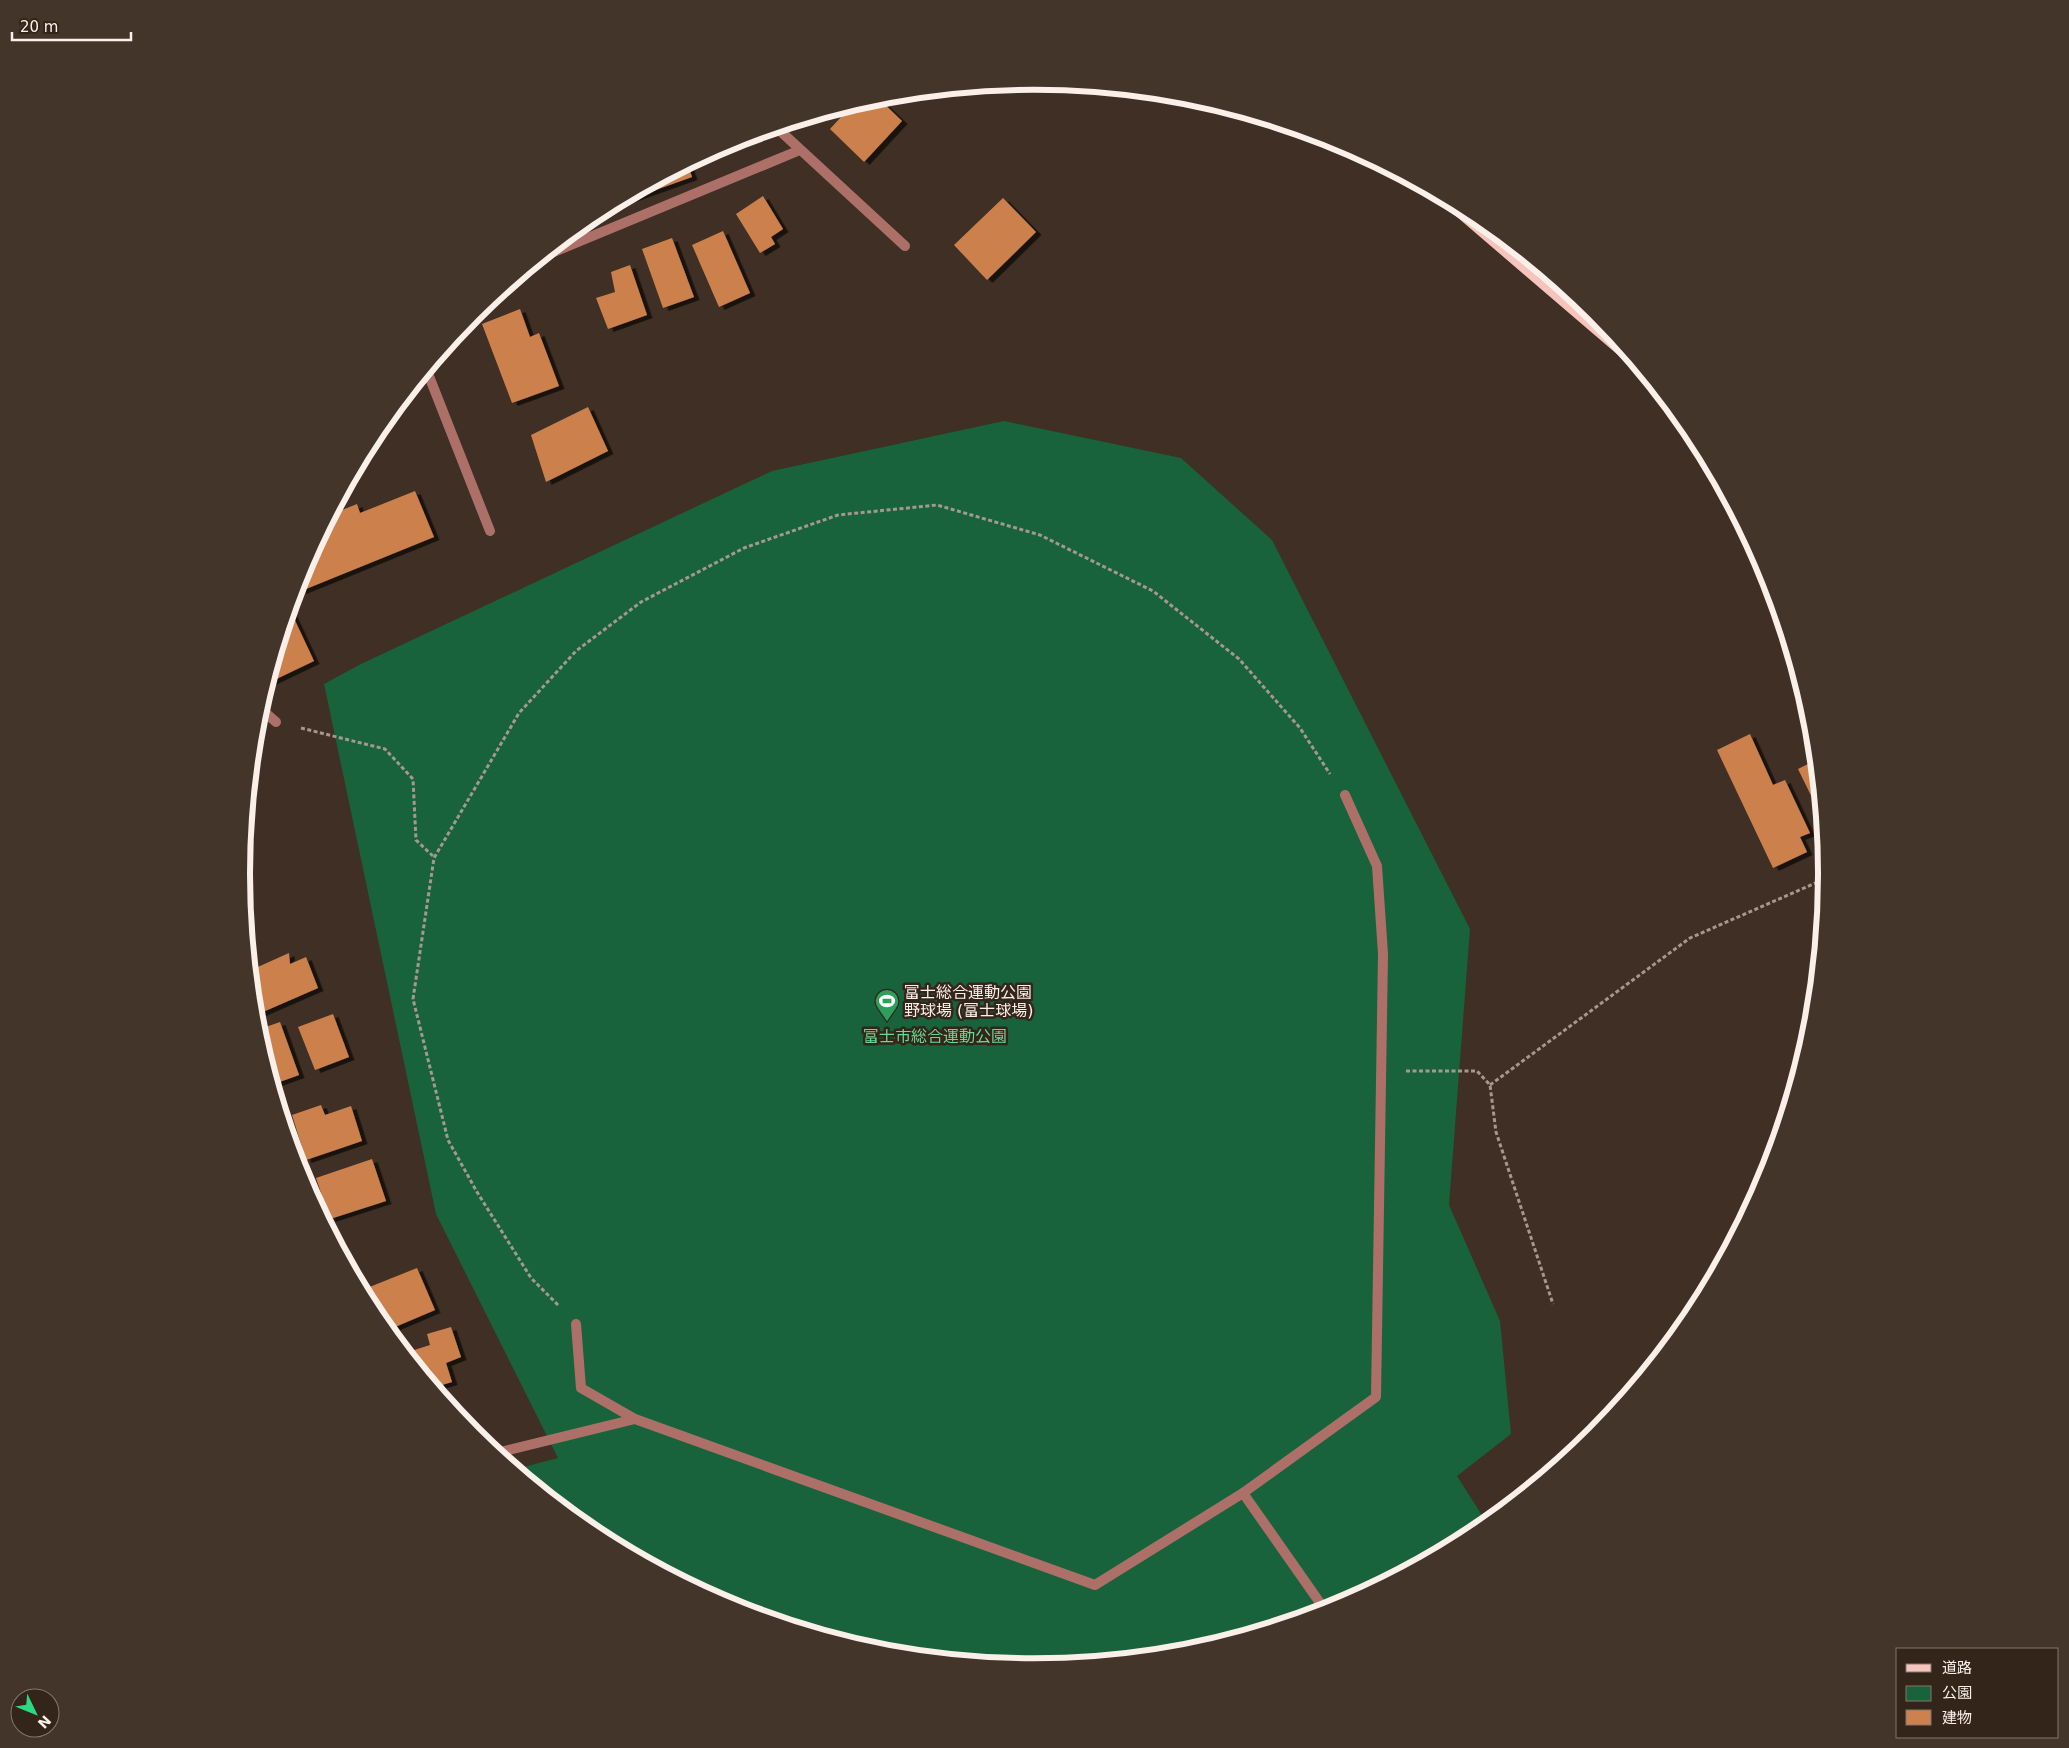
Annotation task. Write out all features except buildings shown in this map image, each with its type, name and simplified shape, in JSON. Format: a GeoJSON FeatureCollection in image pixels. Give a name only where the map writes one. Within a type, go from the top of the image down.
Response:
{"type":"FeatureCollection","features":[{"type":"Feature","properties":{"kind":"main road"},"geometry":{"type":"LineString","coordinates":[[1483,231],[1597,328]]}},
{"type":"Feature","properties":{"kind":"street"},"geometry":{"type":"LineString","coordinates":[[781,132],[905,246]]}},
{"type":"Feature","properties":{"kind":"street"},"geometry":{"type":"LineString","coordinates":[[562,249],[800,150]]}},
{"type":"Feature","properties":{"kind":"street"},"geometry":{"type":"LineString","coordinates":[[429,377],[490,531]]}},
{"type":"Feature","properties":{"kind":"street"},"geometry":{"type":"LineString","coordinates":[[267,715],[276,722]]}},
{"type":"Feature","properties":{"kind":"street"},"geometry":{"type":"LineString","coordinates":[[576,1324],[581,1388],[635,1419],[1095,1585],[1242,1493],[1376,1397],[1383,954],[1377,866],[1345,795]]}},
{"type":"Feature","properties":{"kind":"street"},"geometry":{"type":"LineString","coordinates":[[505,1451],[635,1419]]}},
{"type":"Feature","properties":{"kind":"street"},"geometry":{"type":"LineString","coordinates":[[1242,1493],[1320,1603]]}},
{"type":"Feature","properties":{"kind":"path"},"geometry":{"type":"LineString","coordinates":[[576,1324],[531,1278],[477,1192],[448,1140],[413,999],[434,858],[519,713],[576,651],[641,602],[744,548],[838,515],[937,505],[1040,535],[1153,591],[1239,659],[1300,728],[1345,795]]}},
{"type":"Feature","properties":{"kind":"path"},"geometry":{"type":"LineString","coordinates":[[276,722],[385,749],[413,778],[416,840],[434,858]]}},
{"type":"Feature","properties":{"kind":"path"},"geometry":{"type":"LineString","coordinates":[[1490,1085],[1690,938],[1819,882]]}},
{"type":"Feature","properties":{"kind":"path"},"geometry":{"type":"LineString","coordinates":[[1381,1071],[1477,1071],[1490,1085],[1496,1132],[1553,1304]]}},
{"type":"Feature","properties":{"kind":"green space","name":"富士市総合運動公園"},"geometry":{"type":"Polygon","coordinates":[[[1004,421],[1181,458],[1272,540],[1470,929],[1449,1205],[1500,1321],[1511,1434],[1457,1476],[1483,1517],[1470,1526],[1426,1553],[1381,1577],[1335,1598],[1287,1616],[1237,1631],[1187,1643],[1137,1651],[1086,1656],[1034,1658],[983,1656],[932,1651],[882,1643],[782,1616],[734,1598],[642,1553],[599,1526],[557,1496],[523,1467],[558,1458],[436,1214],[324,684],[361,664],[772,471],[1004,421]]]}},
{"type":"Feature","properties":{"kind":"place","name":"富士総合運動公園 野球場 (富士球場)"},"geometry":{"type":"Point","coordinates":[887,1022]}}]}
